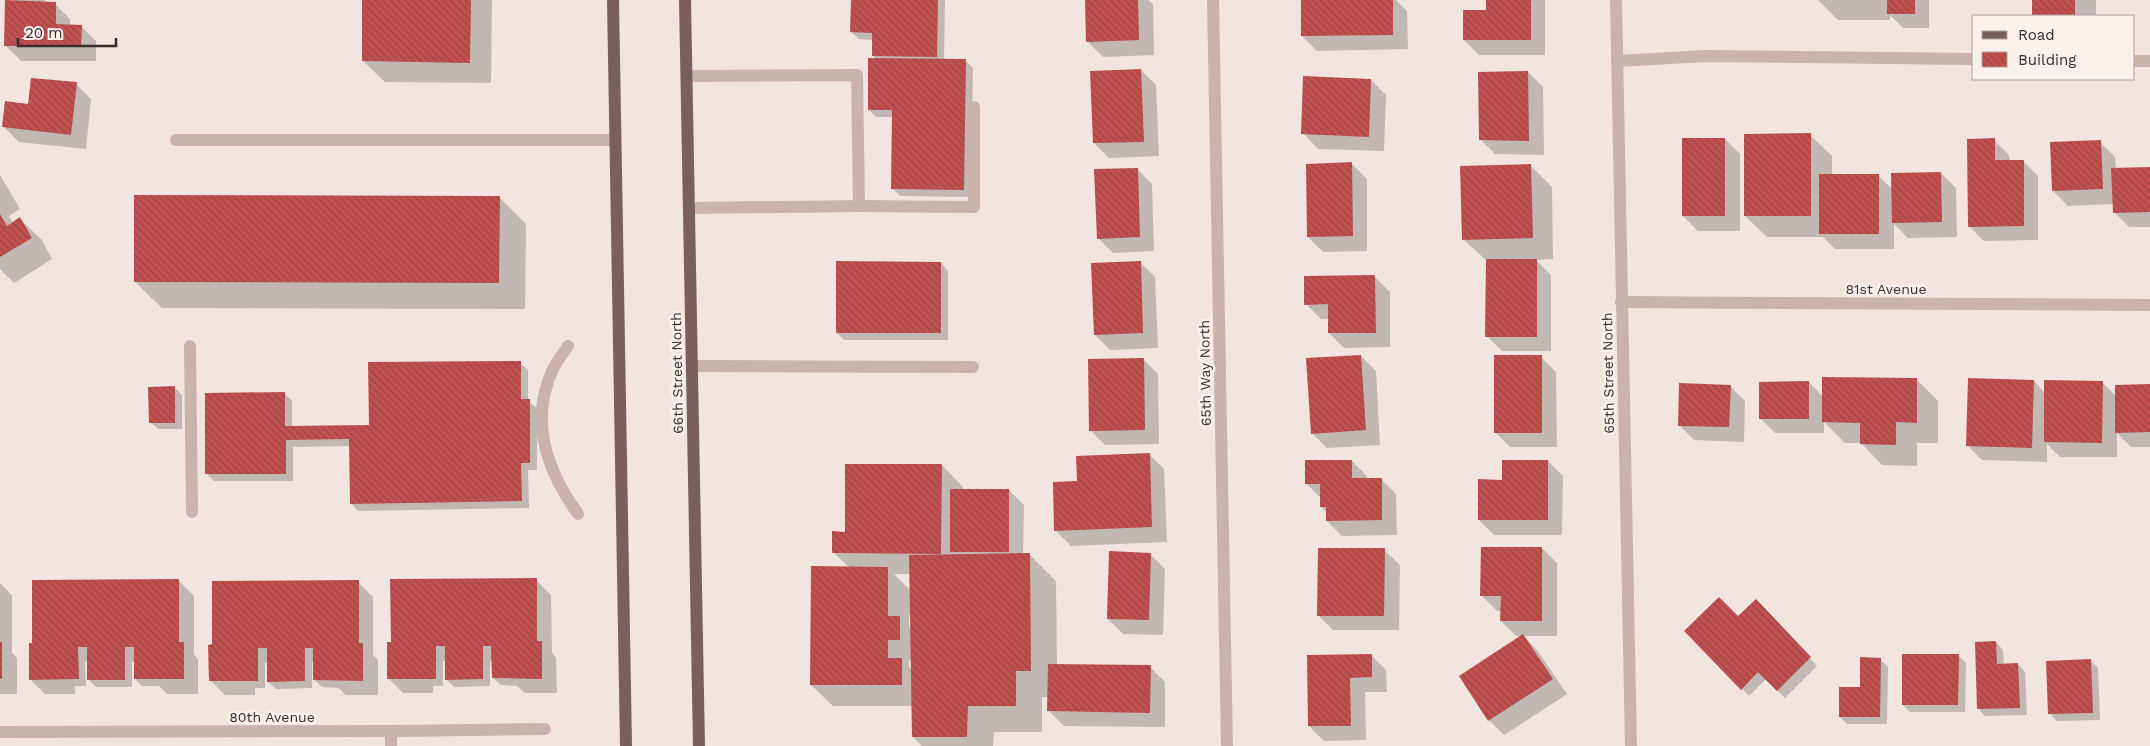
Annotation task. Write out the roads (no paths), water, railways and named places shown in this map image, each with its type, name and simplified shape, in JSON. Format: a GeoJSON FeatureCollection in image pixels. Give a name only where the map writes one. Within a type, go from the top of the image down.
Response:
{"type":"FeatureCollection","features":[{"type":"Feature","properties":{"kind":"main road"},"geometry":{"type":"LineString","coordinates":[[613,0],[626,746]]}},
{"type":"Feature","properties":{"kind":"main road","name":"66th Street North"},"geometry":{"type":"LineString","coordinates":[[685,0],[699,746]]}},
{"type":"Feature","properties":{"kind":"street","name":"65th Way North"},"geometry":{"type":"LineString","coordinates":[[1213,0],[1228,746]]}},
{"type":"Feature","properties":{"kind":"street","name":"65th Street North"},"geometry":{"type":"LineString","coordinates":[[1616,0],[1631,746]]}},
{"type":"Feature","properties":{"kind":"street"},"geometry":{"type":"LineString","coordinates":[[1617,62],[1706,56],[1972,59]]}},
{"type":"Feature","properties":{"kind":"street"},"geometry":{"type":"LineString","coordinates":[[2135,61],[2150,62]]}},
{"type":"Feature","properties":{"kind":"street"},"geometry":{"type":"LineString","coordinates":[[687,76],[857,75],[859,206]]}},
{"type":"Feature","properties":{"kind":"street"},"geometry":{"type":"LineString","coordinates":[[689,208],[974,206],[974,107]]}},
{"type":"Feature","properties":{"kind":"street"},"geometry":{"type":"LineString","coordinates":[[176,140],[615,140]]}},
{"type":"Feature","properties":{"kind":"street","name":"81st Avenue"},"geometry":{"type":"LineString","coordinates":[[1621,302],[2150,305]]}},
{"type":"Feature","properties":{"kind":"street"},"geometry":{"type":"LineString","coordinates":[[190,346],[192,512]]}},
{"type":"Feature","properties":{"kind":"street"},"geometry":{"type":"LineString","coordinates":[[568,346],[554,369],[547,387],[544,406],[543,438],[549,465],[562,491],[578,514]]}},
{"type":"Feature","properties":{"kind":"street"},"geometry":{"type":"LineString","coordinates":[[692,366],[973,367]]}},
{"type":"Feature","properties":{"kind":"street","name":"80th Avenue"},"geometry":{"type":"LineString","coordinates":[[0,732],[391,732],[545,729]]}},
{"type":"Feature","properties":{"kind":"street"},"geometry":{"type":"LineString","coordinates":[[391,732],[391,746]]}}]}
